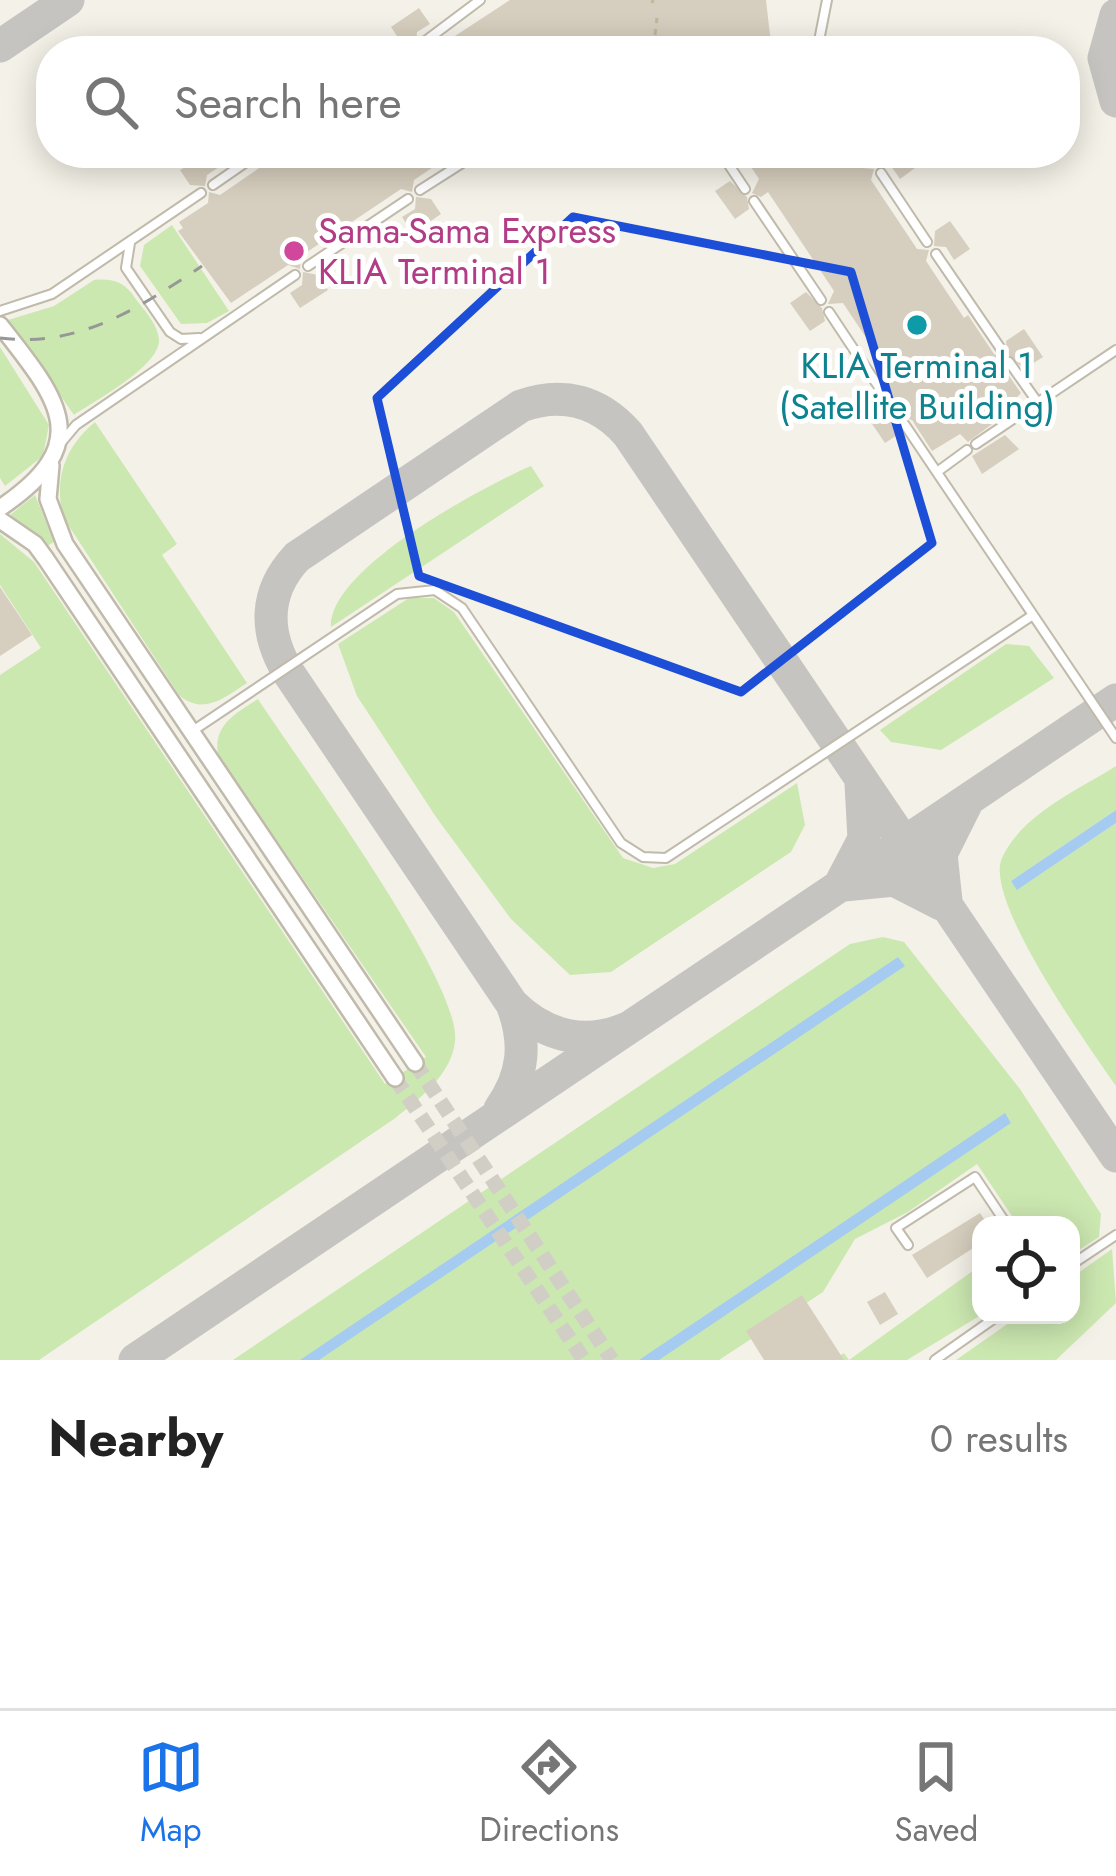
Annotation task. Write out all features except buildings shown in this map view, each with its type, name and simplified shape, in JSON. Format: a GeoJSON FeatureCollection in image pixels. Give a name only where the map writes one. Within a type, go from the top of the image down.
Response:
{"type":"FeatureCollection","features":[{"type":"Feature","properties":{"kind":"street"},"geometry":{"type":"LineString","coordinates":[[0,325],[57,412],[48,499],[59,532],[415,1063]]}},
{"type":"Feature","properties":{"kind":"street"},"geometry":{"type":"LineString","coordinates":[[0,508],[39,482],[54,458]]}},
{"type":"Feature","properties":{"kind":"street"},"geometry":{"type":"LineString","coordinates":[[0,520],[46,559],[394,1078]]}},
{"type":"Feature","properties":{"kind":"lane"},"geometry":{"type":"LineString","coordinates":[[432,36],[480,0]]}},
{"type":"Feature","properties":{"kind":"lane"},"geometry":{"type":"LineString","coordinates":[[820,36],[827,0]]}},
{"type":"Feature","properties":{"kind":"lane"},"geometry":{"type":"LineString","coordinates":[[213,184],[237,168]]}},
{"type":"Feature","properties":{"kind":"lane"},"geometry":{"type":"LineString","coordinates":[[420,190],[454,168]]}},
{"type":"Feature","properties":{"kind":"lane"},"geometry":{"type":"LineString","coordinates":[[731,168],[746,189]]}},
{"type":"Feature","properties":{"kind":"lane"},"geometry":{"type":"LineString","coordinates":[[881,173],[927,242]]}},
{"type":"Feature","properties":{"kind":"lane"},"geometry":{"type":"LineString","coordinates":[[0,311],[38,302],[200,193]]}},
{"type":"Feature","properties":{"kind":"lane"},"geometry":{"type":"LineString","coordinates":[[308,266],[408,199]]}},
{"type":"Feature","properties":{"kind":"lane"},"geometry":{"type":"LineString","coordinates":[[754,202],[820,301]]}},
{"type":"Feature","properties":{"kind":"lane"},"geometry":{"type":"LineString","coordinates":[[132,241],[126,268],[170,332],[181,339],[200,338]]}},
{"type":"Feature","properties":{"kind":"lane"},"geometry":{"type":"LineString","coordinates":[[936,254],[1001,349]]}},
{"type":"Feature","properties":{"kind":"lane"},"geometry":{"type":"LineString","coordinates":[[54,458],[76,425],[295,275]]}},
{"type":"Feature","properties":{"kind":"lane"},"geometry":{"type":"LineString","coordinates":[[829,313],[896,413]]}},
{"type":"Feature","properties":{"kind":"lane"},"geometry":{"type":"LineString","coordinates":[[937,472],[1116,350]]}},
{"type":"Feature","properties":{"kind":"lane"},"geometry":{"type":"LineString","coordinates":[[1009,362],[1038,404]]}},
{"type":"Feature","properties":{"kind":"lane"},"geometry":{"type":"LineString","coordinates":[[905,425],[1116,738]]}},
{"type":"Feature","properties":{"kind":"lane"},"geometry":{"type":"LineString","coordinates":[[191,732],[397,594],[435,590],[462,608],[621,843],[643,857],[666,858],[1033,614]]}},
{"type":"Feature","properties":{"kind":"lane"},"geometry":{"type":"LineString","coordinates":[[908,1245],[896,1228],[975,1177],[1001,1216]]}},
{"type":"Feature","properties":{"kind":"lane"},"geometry":{"type":"LineString","coordinates":[[1080,1259],[1116,1234]]}},
{"type":"Feature","properties":{"kind":"lane"},"geometry":{"type":"LineString","coordinates":[[935,1360],[986,1324]]}},
{"type":"Feature","properties":{"kind":"path"},"geometry":{"type":"LineString","coordinates":[[655,35],[657,19]]}},
{"type":"Feature","properties":{"kind":"highlighted area"},"geometry":{"type":"Polygon","coordinates":[[[573,217],[851,272],[932,543],[741,692],[419,576],[377,398],[573,217]]]}},
{"type":"Feature","properties":{"kind":"green space"},"geometry":{"type":"Polygon","coordinates":[[[172,225],[229,311],[207,323],[181,324],[140,266],[144,245],[172,225]]]}},
{"type":"Feature","properties":{"kind":"green space"},"geometry":{"type":"Polygon","coordinates":[[[94,280],[127,288],[153,323],[159,340],[138,371],[74,415],[8,320],[54,306],[94,280]]]}},
{"type":"Feature","properties":{"kind":"green space"},"geometry":{"type":"Polygon","coordinates":[[[0,347],[49,425],[43,456],[5,486],[0,478],[0,347]]]}},
{"type":"Feature","properties":{"kind":"green space"},"geometry":{"type":"Polygon","coordinates":[[[95,422],[177,544],[162,555],[247,683],[222,699],[197,704],[179,695],[63,517],[64,464],[95,422]]]}},
{"type":"Feature","properties":{"kind":"green space"},"geometry":{"type":"Polygon","coordinates":[[[531,466],[544,486],[331,627],[337,604],[354,580],[381,556],[446,510],[531,466]]]}},
{"type":"Feature","properties":{"kind":"green space"},"geometry":{"type":"Polygon","coordinates":[[[35,495],[54,542],[47,546],[10,515],[35,495]]]}},
{"type":"Feature","properties":{"kind":"green space"},"geometry":{"type":"Polygon","coordinates":[[[0,534],[34,562],[385,1084],[426,1057],[218,755],[222,728],[258,699],[406,923],[433,971],[450,1012],[455,1041],[441,1076],[394,1119],[39,1360],[0,1360],[0,675],[41,648],[0,585],[0,534]]]}},
{"type":"Feature","properties":{"kind":"green space"},"geometry":{"type":"Polygon","coordinates":[[[409,598],[434,598],[454,612],[623,858],[653,868],[675,864],[797,783],[805,825],[791,852],[611,972],[570,975],[511,919],[436,817],[357,696],[338,644],[409,598]]]}},
{"type":"Feature","properties":{"kind":"green space"},"geometry":{"type":"Polygon","coordinates":[[[1006,644],[1029,646],[1054,678],[941,750],[891,742],[880,730],[1006,644]]]}},
{"type":"Feature","properties":{"kind":"green space"},"geometry":{"type":"Polygon","coordinates":[[[1116,766],[1116,810],[1011,881],[1018,889],[1116,823],[1116,1086],[1042,973],[1008,906],[1000,878],[1002,858],[1022,829],[1116,766]]]}},
{"type":"Feature","properties":{"kind":"green space"},"geometry":{"type":"Polygon","coordinates":[[[883,937],[904,942],[1020,1089],[1101,1214],[1099,1237],[1080,1249],[1080,1216],[1012,1216],[977,1164],[908,1212],[855,1239],[823,1292],[719,1360],[233,1360],[850,944],[883,937]]]}},
{"type":"Feature","properties":{"kind":"green space"},"geometry":{"type":"Polygon","coordinates":[[[1112,1249],[1116,1303],[1056,1360],[956,1360],[1007,1324],[1080,1324],[1080,1272],[1112,1249]]]}},
{"type":"Feature","properties":{"kind":"green space"},"geometry":{"type":"Polygon","coordinates":[[[972,1271],[972,1320],[907,1360],[849,1360],[972,1271]]]}},
{"type":"Feature","properties":{"kind":"water"},"geometry":{"type":"Polygon","coordinates":[[[1116,810],[1116,823],[1017,890],[1011,881],[1116,810]]]}},
{"type":"Feature","properties":{"kind":"water"},"geometry":{"type":"Polygon","coordinates":[[[898,957],[905,966],[319,1360],[300,1360],[898,957]]]}},
{"type":"Feature","properties":{"kind":"water"},"geometry":{"type":"Polygon","coordinates":[[[1005,1113],[1011,1123],[659,1360],[639,1360],[1005,1113]]]}},
{"type":"Feature","properties":{"kind":"taxiway"},"geometry":{"type":"LineString","coordinates":[[0,46],[68,0]]}},
{"type":"Feature","properties":{"kind":"taxiway"},"geometry":{"type":"LineString","coordinates":[[1116,15],[1104,58],[1116,101]]}},
{"type":"Feature","properties":{"kind":"taxiway"},"geometry":{"type":"LineString","coordinates":[[630,1027],[598,1036],[567,1035],[538,1024],[512,1004],[288,672],[272,627],[273,598],[297,557],[521,406],[551,399],[592,407],[628,434],[1116,1156]]}},
{"type":"Feature","properties":{"kind":"taxiway"},"geometry":{"type":"LineString","coordinates":[[135,1360],[1116,700]]}},
{"type":"Feature","properties":{"kind":"taxiway"},"geometry":{"type":"LineString","coordinates":[[842,881],[864,839],[861,784]]}},
{"type":"Feature","properties":{"kind":"taxiway"},"geometry":{"type":"LineString","coordinates":[[946,901],[941,854],[966,804]]}},
{"type":"Feature","properties":{"kind":"taxiway"},"geometry":{"type":"LineString","coordinates":[[844,885],[894,880],[941,904]]}},
{"type":"Feature","properties":{"kind":"taxiway"},"geometry":{"type":"LineString","coordinates":[[500,1109],[521,1058],[512,1004]]}},
{"type":"Feature","properties":{"kind":"tunnel"},"geometry":{"type":"LineString","coordinates":[[415,1063],[612,1360]]}},
{"type":"Feature","properties":{"kind":"tunnel"},"geometry":{"type":"LineString","coordinates":[[395,1078],[584,1360]]}},
{"type":"Feature","properties":{"kind":"railway"},"geometry":{"type":"LineString","coordinates":[[0,338],[29,340],[82,331],[131,310],[202,266]]}},
{"type":"Feature","properties":{"kind":"place","name":"Sama-Sama Express KLIA Terminal 1"},"geometry":{"type":"Point","coordinates":[294,251]}},
{"type":"Feature","properties":{"kind":"place","name":"KLIA Terminal 1 (Satellite Building)"},"geometry":{"type":"Point","coordinates":[917,325]}}]}
